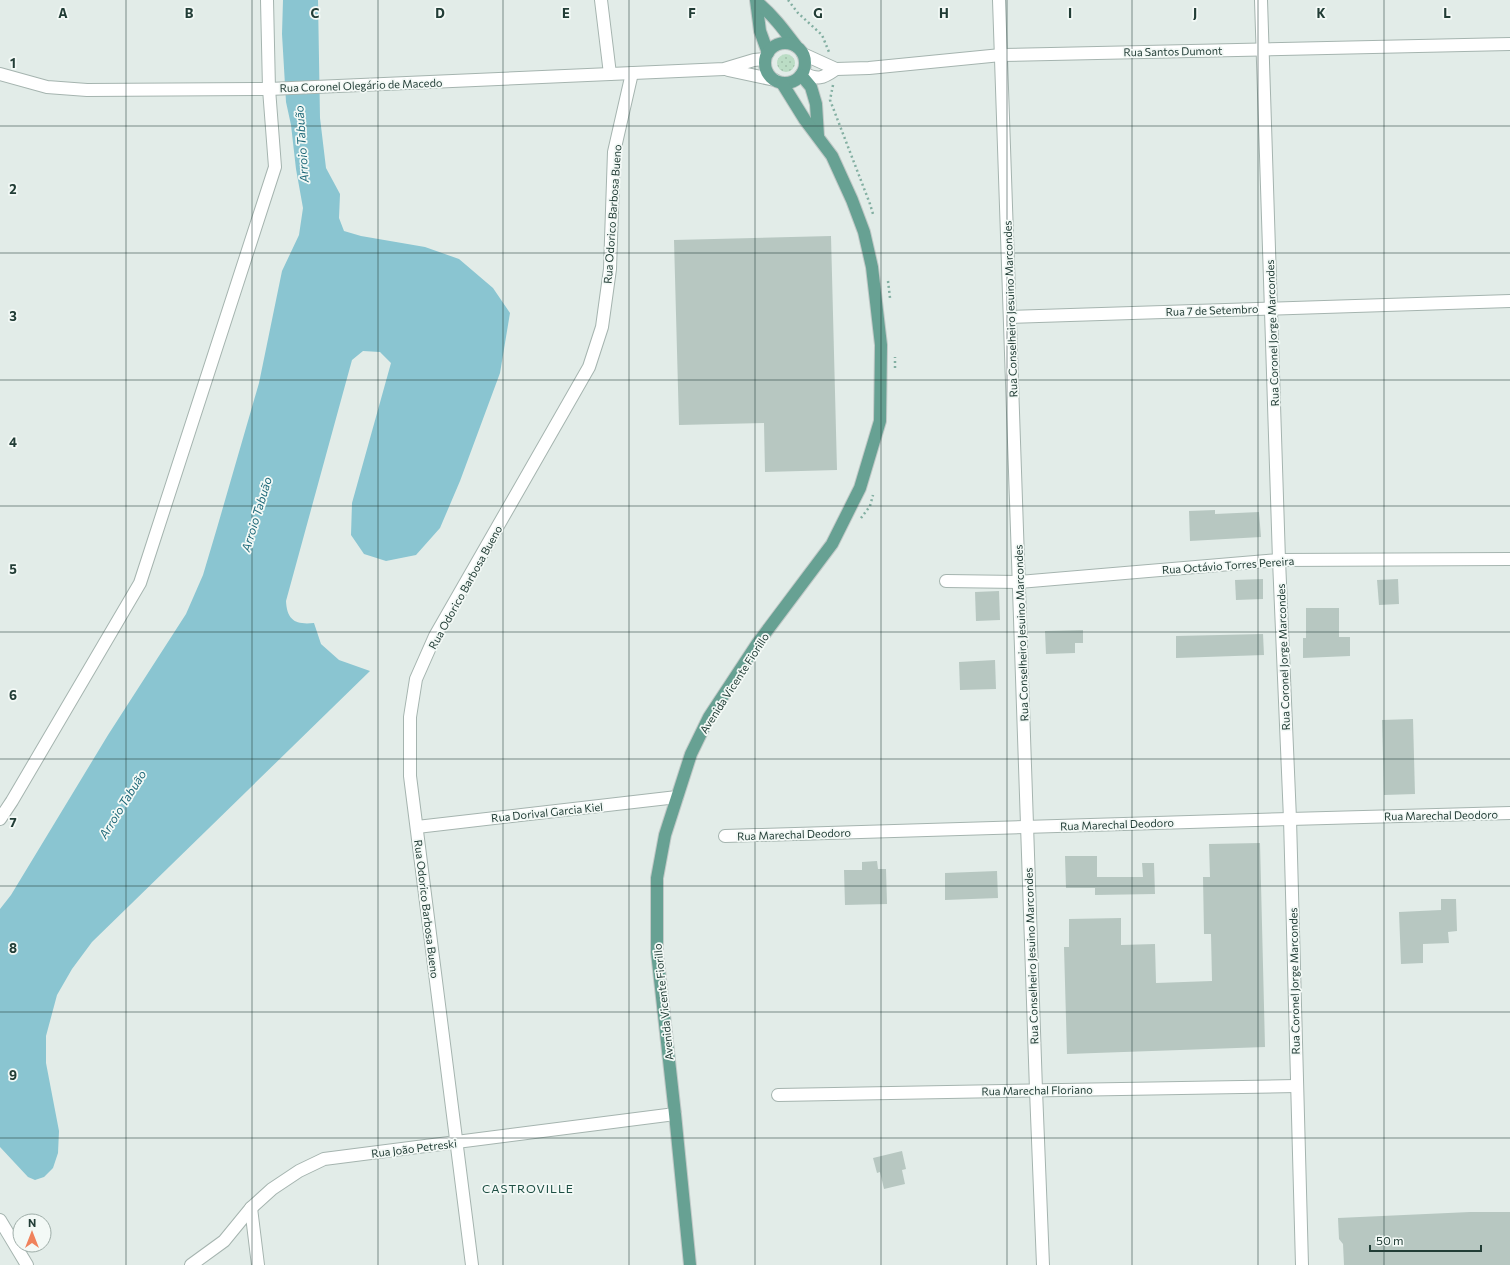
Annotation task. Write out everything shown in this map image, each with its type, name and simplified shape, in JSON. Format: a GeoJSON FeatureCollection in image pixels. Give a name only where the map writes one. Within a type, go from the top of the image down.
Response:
{"type":"FeatureCollection","features":[{"type":"Feature","properties":{"kind":"main road"},"geometry":{"type":"LineString","coordinates":[[757,1],[777,20],[800,50],[805,60],[805,67],[802,74],[794,81],[779,82],[770,76],[767,71],[766,56],[760,31],[757,1]]}},
{"type":"Feature","properties":{"kind":"main road"},"geometry":{"type":"LineString","coordinates":[[766,56],[772,47],[784,43],[800,50]]}},
{"type":"Feature","properties":{"kind":"main road"},"geometry":{"type":"LineString","coordinates":[[802,74],[811,87],[816,104],[818,136]]}},
{"type":"Feature","properties":{"kind":"main road","name":"Avenida Vicente Fiorillo"},"geometry":{"type":"LineString","coordinates":[[690,1265],[675,1114],[656,952],[656,878],[666,835],[691,754],[709,718],[757,644],[832,544],[860,488],[880,421],[881,345],[872,267],[864,232],[852,200],[832,156],[779,82]]}},
{"type":"Feature","properties":{"kind":"street"},"geometry":{"type":"LineString","coordinates":[[0,819],[140,583],[275,168],[274,89],[267,0]]}},
{"type":"Feature","properties":{"kind":"street"},"geometry":{"type":"LineString","coordinates":[[601,0],[610,74]]}},
{"type":"Feature","properties":{"kind":"street","name":"Rua Conselheiro Jesuino Marcondes"},"geometry":{"type":"LineString","coordinates":[[999,0],[1043,1265]]}},
{"type":"Feature","properties":{"kind":"street","name":"Rua Coronel Jorge Marcondes"},"geometry":{"type":"LineString","coordinates":[[1261,0],[1279,560],[1290,819],[1302,1265]]}},
{"type":"Feature","properties":{"kind":"street","name":"Rua Santos Dumont"},"geometry":{"type":"LineString","coordinates":[[836,69],[870,68],[1001,55],[1510,44]]}},
{"type":"Feature","properties":{"kind":"street"},"geometry":{"type":"LineString","coordinates":[[800,50],[836,69],[820,78],[802,74]]}},
{"type":"Feature","properties":{"kind":"street"},"geometry":{"type":"LineString","coordinates":[[724,69],[766,56]]}},
{"type":"Feature","properties":{"kind":"street"},"geometry":{"type":"LineString","coordinates":[[724,69],[779,82]]}},
{"type":"Feature","properties":{"kind":"street","name":"Rua Coronel Olegário de Macedo"},"geometry":{"type":"LineString","coordinates":[[0,74],[47,87],[86,90],[274,89],[724,69]]}},
{"type":"Feature","properties":{"kind":"street","name":"Rua Odorico Barbosa Bueno"},"geometry":{"type":"LineString","coordinates":[[472,1265],[410,776],[410,718],[416,679],[435,636],[589,367],[603,320],[610,269],[614,152],[632,73]]}},
{"type":"Feature","properties":{"kind":"street","name":"Rua 7 de Setembro"},"geometry":{"type":"LineString","coordinates":[[1010,317],[1510,301]]}},
{"type":"Feature","properties":{"kind":"street","name":"Rua Octávio Torres Pereira"},"geometry":{"type":"LineString","coordinates":[[946,582],[1019,582],[1279,560],[1510,559]]}},
{"type":"Feature","properties":{"kind":"street","name":"Rua Dorival Garcia Kiel"},"geometry":{"type":"LineString","coordinates":[[417,826],[677,797]]}},
{"type":"Feature","properties":{"kind":"street","name":"Rua Marechal Deodoro"},"geometry":{"type":"LineString","coordinates":[[725,836],[1510,813]]}},
{"type":"Feature","properties":{"kind":"street","name":"Rua Marechal Floriano"},"geometry":{"type":"LineString","coordinates":[[778,1095],[1296,1086]]}},
{"type":"Feature","properties":{"kind":"street","name":"Rua João Petreski"},"geometry":{"type":"LineString","coordinates":[[191,1265],[224,1241],[252,1208],[272,1189],[299,1171],[324,1159],[675,1114]]}},
{"type":"Feature","properties":{"kind":"street"},"geometry":{"type":"LineString","coordinates":[[252,1208],[258,1265]]}},
{"type":"Feature","properties":{"kind":"street"},"geometry":{"type":"LineString","coordinates":[[0,1220],[27,1265]]}},
{"type":"Feature","properties":{"kind":"green space"},"geometry":{"type":"Polygon","coordinates":[[[786,54],[792,57],[795,63],[792,69],[786,72],[780,69],[777,63],[780,57],[786,54]]]}},
{"type":"Feature","properties":{"kind":"water","name":"Arroio Tabuão"},"geometry":{"type":"Polygon","coordinates":[[[283,0],[318,0],[320,118],[326,168],[340,194],[339,218],[344,231],[361,236],[425,247],[459,259],[493,288],[510,313],[500,373],[460,481],[440,528],[416,555],[386,561],[364,554],[351,535],[352,503],[391,363],[380,352],[363,351],[352,360],[286,601],[290,617],[297,622],[314,623],[321,644],[339,660],[370,671],[92,942],[72,969],[57,995],[46,1036],[46,1063],[59,1131],[58,1153],[53,1168],[44,1177],[35,1180],[28,1177],[0,1147],[0,909],[11,895],[108,735],[186,614],[203,575],[259,383],[282,271],[299,235],[303,208],[296,169],[291,125],[286,102],[282,34],[283,0]]]}},
{"type":"Feature","properties":{"kind":"building"},"geometry":{"type":"Polygon","coordinates":[[[831,236],[837,470],[765,472],[764,423],[679,425],[674,240],[831,236]]]}},
{"type":"Feature","properties":{"kind":"building"},"geometry":{"type":"Polygon","coordinates":[[[1215,510],[1215,514],[1259,512],[1261,537],[1190,541],[1189,511],[1215,510]]]}},
{"type":"Feature","properties":{"kind":"building"},"geometry":{"type":"Polygon","coordinates":[[[1263,579],[1263,599],[1236,600],[1235,580],[1263,579]]]}},
{"type":"Feature","properties":{"kind":"building"},"geometry":{"type":"Polygon","coordinates":[[[1398,579],[1399,604],[1379,605],[1377,580],[1398,579]]]}},
{"type":"Feature","properties":{"kind":"building"},"geometry":{"type":"Polygon","coordinates":[[[999,591],[1000,620],[976,621],[975,592],[999,591]]]}},
{"type":"Feature","properties":{"kind":"building"},"geometry":{"type":"Polygon","coordinates":[[[1306,608],[1339,608],[1339,637],[1350,637],[1350,656],[1303,658],[1303,638],[1306,638],[1306,608]]]}},
{"type":"Feature","properties":{"kind":"building"},"geometry":{"type":"Polygon","coordinates":[[[1083,630],[1083,643],[1075,643],[1075,653],[1046,654],[1045,631],[1083,630]]]}},
{"type":"Feature","properties":{"kind":"building"},"geometry":{"type":"Polygon","coordinates":[[[1263,634],[1264,655],[1176,658],[1176,636],[1263,634]]]}},
{"type":"Feature","properties":{"kind":"building"},"geometry":{"type":"Polygon","coordinates":[[[995,660],[996,689],[960,690],[959,662],[995,660]]]}},
{"type":"Feature","properties":{"kind":"building"},"geometry":{"type":"Polygon","coordinates":[[[1413,719],[1415,794],[1384,795],[1382,720],[1413,719]]]}},
{"type":"Feature","properties":{"kind":"building"},"geometry":{"type":"Polygon","coordinates":[[[1260,843],[1265,1047],[1067,1054],[1064,947],[1069,947],[1069,919],[1121,918],[1121,945],[1155,944],[1156,983],[1212,981],[1211,934],[1204,934],[1203,877],[1210,877],[1209,844],[1260,843]]]}},
{"type":"Feature","properties":{"kind":"building"},"geometry":{"type":"Polygon","coordinates":[[[1065,856],[1097,856],[1097,877],[1143,877],[1142,863],[1154,863],[1155,894],[1095,895],[1095,888],[1066,888],[1065,856]]]}},
{"type":"Feature","properties":{"kind":"building"},"geometry":{"type":"Polygon","coordinates":[[[877,861],[878,869],[886,869],[887,904],[845,905],[844,870],[862,870],[862,862],[877,861]]]}},
{"type":"Feature","properties":{"kind":"building"},"geometry":{"type":"Polygon","coordinates":[[[997,871],[998,898],[945,900],[945,873],[997,871]]]}},
{"type":"Feature","properties":{"kind":"building"},"geometry":{"type":"Polygon","coordinates":[[[1441,899],[1456,899],[1457,931],[1448,932],[1449,943],[1423,944],[1423,963],[1401,964],[1399,912],[1441,910],[1441,899]]]}},
{"type":"Feature","properties":{"kind":"building"},"geometry":{"type":"Polygon","coordinates":[[[902,1151],[906,1169],[902,1170],[905,1184],[884,1189],[880,1172],[877,1173],[873,1158],[902,1151]]]}},
{"type":"Feature","properties":{"kind":"building"},"geometry":{"type":"Polygon","coordinates":[[[1470,1212],[1510,1212],[1510,1265],[1344,1265],[1343,1244],[1339,1239],[1338,1218],[1470,1212]]]}},
{"type":"Feature","properties":{"kind":"district","name":"CASTROVILLE"},"geometry":{"type":"Point","coordinates":[528,1188]}}]}
